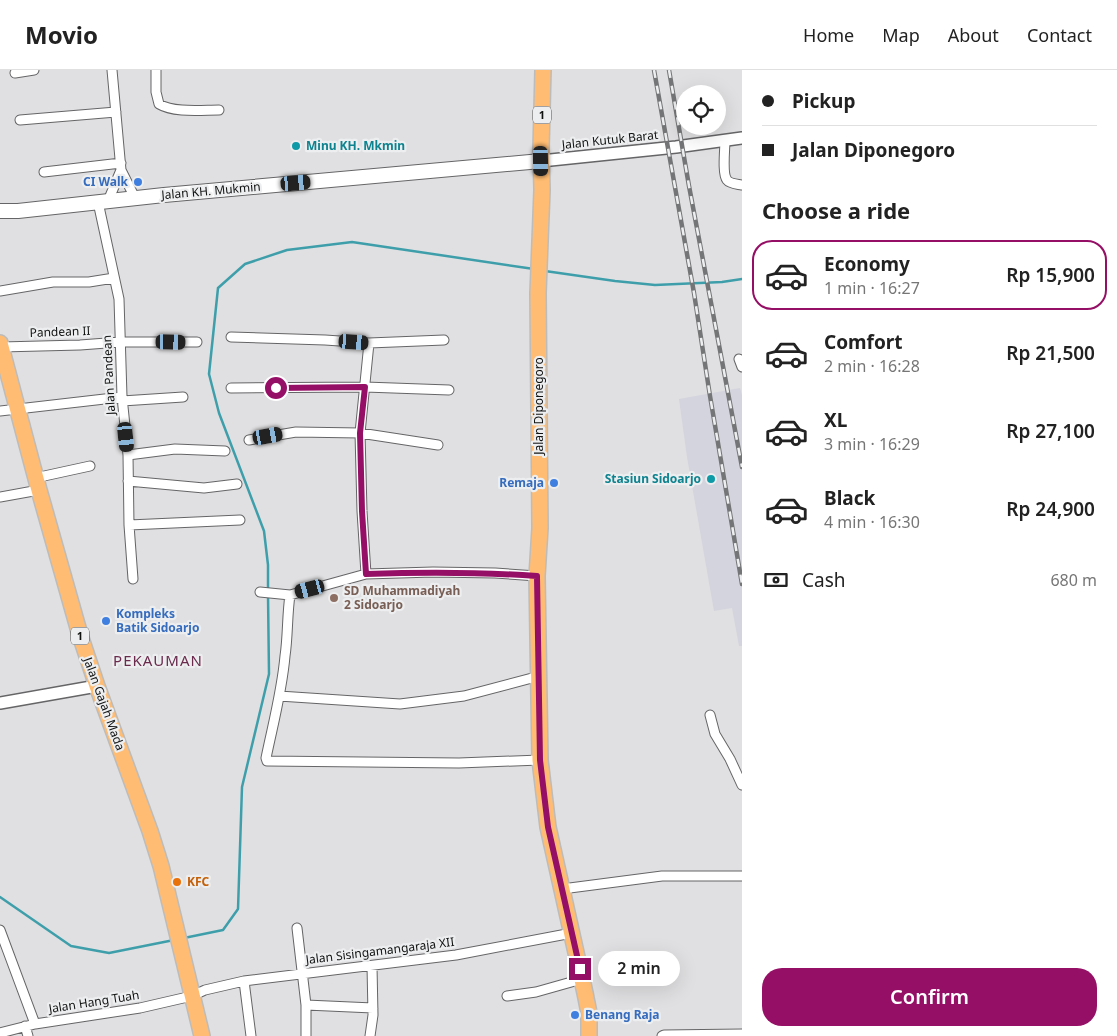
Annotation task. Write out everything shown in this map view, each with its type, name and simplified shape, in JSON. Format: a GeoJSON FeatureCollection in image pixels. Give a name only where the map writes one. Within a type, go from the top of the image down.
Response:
{"type":"FeatureCollection","features":[{"type":"Feature","properties":{"kind":"highway","name":"1"},"geometry":{"type":"LineString","coordinates":[[541,161],[543,70]]}},
{"type":"Feature","properties":{"kind":"highway","name":"Jalan Diponegoro"},"geometry":{"type":"LineString","coordinates":[[541,161],[542,190],[538,293],[540,528],[537,576],[540,760],[548,827],[589,1013],[589,1036]]}},
{"type":"Feature","properties":{"kind":"highway","name":"Jalan Gajah Mada"},"geometry":{"type":"LineString","coordinates":[[1,345],[16,409],[72,608],[97,686],[161,866],[202,1036]]}},
{"type":"Feature","properties":{"kind":"main road","name":"Jalan KH. Mukmin"},"geometry":{"type":"LineString","coordinates":[[0,211],[18,211],[135,198],[541,161]]}},
{"type":"Feature","properties":{"kind":"street"},"geometry":{"type":"LineString","coordinates":[[15,73],[34,70]]}},
{"type":"Feature","properties":{"kind":"street"},"geometry":{"type":"LineString","coordinates":[[112,70],[121,166],[135,198]]}},
{"type":"Feature","properties":{"kind":"street"},"geometry":{"type":"LineString","coordinates":[[156,70],[156,92],[159,104],[163,107],[176,110],[219,110]]}},
{"type":"Feature","properties":{"kind":"street"},"geometry":{"type":"LineString","coordinates":[[20,120],[116,112]]}},
{"type":"Feature","properties":{"kind":"street","name":"Jalan Kutuk Barat"},"geometry":{"type":"LineString","coordinates":[[541,161],[742,138]]}},
{"type":"Feature","properties":{"kind":"street"},"geometry":{"type":"LineString","coordinates":[[725,140],[726,179],[742,185]]}},
{"type":"Feature","properties":{"kind":"street"},"geometry":{"type":"LineString","coordinates":[[44,172],[121,166]]}},
{"type":"Feature","properties":{"kind":"street"},"geometry":{"type":"LineString","coordinates":[[103,202],[121,166]]}},
{"type":"Feature","properties":{"kind":"street","name":"Jalan Pandean"},"geometry":{"type":"LineString","coordinates":[[103,202],[118,299],[122,399],[128,455],[129,525],[133,579]]}},
{"type":"Feature","properties":{"kind":"street"},"geometry":{"type":"LineString","coordinates":[[0,291],[54,282],[89,282],[114,278]]}},
{"type":"Feature","properties":{"kind":"street"},"geometry":{"type":"LineString","coordinates":[[231,337],[369,343],[444,340]]}},
{"type":"Feature","properties":{"kind":"street","name":"Pandean II"},"geometry":{"type":"LineString","coordinates":[[1,345],[197,342]]}},
{"type":"Feature","properties":{"kind":"street"},"geometry":{"type":"LineString","coordinates":[[366,574],[360,433],[369,343]]}},
{"type":"Feature","properties":{"kind":"street"},"geometry":{"type":"LineString","coordinates":[[231,388],[365,387],[449,390]]}},
{"type":"Feature","properties":{"kind":"street"},"geometry":{"type":"LineString","coordinates":[[0,412],[122,399],[183,397]]}},
{"type":"Feature","properties":{"kind":"street"},"geometry":{"type":"LineString","coordinates":[[249,440],[296,432],[360,433],[438,445]]}},
{"type":"Feature","properties":{"kind":"street"},"geometry":{"type":"LineString","coordinates":[[128,455],[175,450],[225,451]]}},
{"type":"Feature","properties":{"kind":"street"},"geometry":{"type":"LineString","coordinates":[[0,497],[90,466]]}},
{"type":"Feature","properties":{"kind":"street"},"geometry":{"type":"LineString","coordinates":[[128,481],[204,488],[237,484]]}},
{"type":"Feature","properties":{"kind":"street"},"geometry":{"type":"LineString","coordinates":[[129,525],[240,520]]}},
{"type":"Feature","properties":{"kind":"street"},"geometry":{"type":"LineString","coordinates":[[260,592],[287,595],[366,574],[433,572],[537,576]]}},
{"type":"Feature","properties":{"kind":"street"},"geometry":{"type":"LineString","coordinates":[[287,595],[286,654],[280,696],[266,758],[267,761],[459,764],[540,760]]}},
{"type":"Feature","properties":{"kind":"street"},"geometry":{"type":"LineString","coordinates":[[280,696],[400,704],[464,696],[532,678],[539,678]]}},
{"type":"Feature","properties":{"kind":"street"},"geometry":{"type":"LineString","coordinates":[[0,703],[97,686]]}},
{"type":"Feature","properties":{"kind":"street"},"geometry":{"type":"LineString","coordinates":[[710,715],[715,734],[730,759],[742,785]]}},
{"type":"Feature","properties":{"kind":"street"},"geometry":{"type":"LineString","coordinates":[[562,889],[662,876],[742,876]]}},
{"type":"Feature","properties":{"kind":"street"},"geometry":{"type":"LineString","coordinates":[[297,928],[306,1005],[306,1036]]}},
{"type":"Feature","properties":{"kind":"street"},"geometry":{"type":"LineString","coordinates":[[0,930],[35,1024]]}},
{"type":"Feature","properties":{"kind":"street","name":"Jalan Sisingamangaraja XII"},"geometry":{"type":"LineString","coordinates":[[192,996],[205,990],[244,981],[456,955],[572,933]]}},
{"type":"Feature","properties":{"kind":"street"},"geometry":{"type":"LineString","coordinates":[[370,1036],[373,1015],[372,966]]}},
{"type":"Feature","properties":{"kind":"street"},"geometry":{"type":"LineString","coordinates":[[507,996],[536,992],[582,979]]}},
{"type":"Feature","properties":{"kind":"street"},"geometry":{"type":"LineString","coordinates":[[244,981],[251,1036]]}},
{"type":"Feature","properties":{"kind":"street","name":"Jalan Hang Tuah"},"geometry":{"type":"LineString","coordinates":[[0,1033],[35,1024],[140,1008],[192,996]]}},
{"type":"Feature","properties":{"kind":"street"},"geometry":{"type":"LineString","coordinates":[[306,1005],[373,1008]]}},
{"type":"Feature","properties":{"kind":"street"},"geometry":{"type":"LineString","coordinates":[[26,1026],[28,1036]]}},
{"type":"Feature","properties":{"kind":"street"},"geometry":{"type":"LineString","coordinates":[[662,1036],[742,1034]]}},
{"type":"Feature","properties":{"kind":"shaded area"},"geometry":{"type":"Polygon","coordinates":[[[740,388],[742,395],[742,646],[739,646],[732,608],[714,611],[687,457],[679,399],[740,388]]]}},
{"type":"Feature","properties":{"kind":"waterway"},"geometry":{"type":"LineString","coordinates":[[268,590],[268,565],[264,531],[219,413],[209,374],[218,288],[245,264],[287,250],[352,242],[534,269]]}},
{"type":"Feature","properties":{"kind":"waterway"},"geometry":{"type":"LineString","coordinates":[[545,271],[655,285],[722,282],[742,279]]}},
{"type":"Feature","properties":{"kind":"waterway"},"geometry":{"type":"LineString","coordinates":[[184,938],[223,930],[238,909],[242,787],[269,674],[268,595]]}},
{"type":"Feature","properties":{"kind":"waterway"},"geometry":{"type":"LineString","coordinates":[[0,897],[71,946],[109,953],[174,940]]}},
{"type":"Feature","properties":{"kind":"railway"},"geometry":{"type":"LineString","coordinates":[[654,70],[694,293],[742,584]]}},
{"type":"Feature","properties":{"kind":"railway"},"geometry":{"type":"LineString","coordinates":[[669,70],[742,467]]}},
{"type":"Feature","properties":{"kind":"place","name":"Minu KH. Mkmin"},"geometry":{"type":"Point","coordinates":[296,146]}},
{"type":"Feature","properties":{"kind":"place","name":"CI Walk"},"geometry":{"type":"Point","coordinates":[138,182]}},
{"type":"Feature","properties":{"kind":"place","name":"Stasiun Sidoarjo"},"geometry":{"type":"Point","coordinates":[711,479]}},
{"type":"Feature","properties":{"kind":"place","name":"Remaja"},"geometry":{"type":"Point","coordinates":[554,483]}},
{"type":"Feature","properties":{"kind":"place","name":"SD Muhammadiyah 2 Sidoarjo"},"geometry":{"type":"Point","coordinates":[334,598]}},
{"type":"Feature","properties":{"kind":"place","name":"Kompleks Batik Sidoarjo"},"geometry":{"type":"Point","coordinates":[106,621]}},
{"type":"Feature","properties":{"kind":"place","name":"KFC"},"geometry":{"type":"Point","coordinates":[177,882]}},
{"type":"Feature","properties":{"kind":"place","name":"Benang Raja"},"geometry":{"type":"Point","coordinates":[575,1015]}},
{"type":"Feature","properties":{"kind":"district","name":"PEKAUMAN"},"geometry":{"type":"Point","coordinates":[158,661]}},
{"type":"Feature","properties":{"kind":"route"},"geometry":{"type":"LineString","coordinates":[[276,388],[365,387],[360,433],[366,574],[433,572],[537,576],[540,760],[548,827],[580,969]]}}]}
